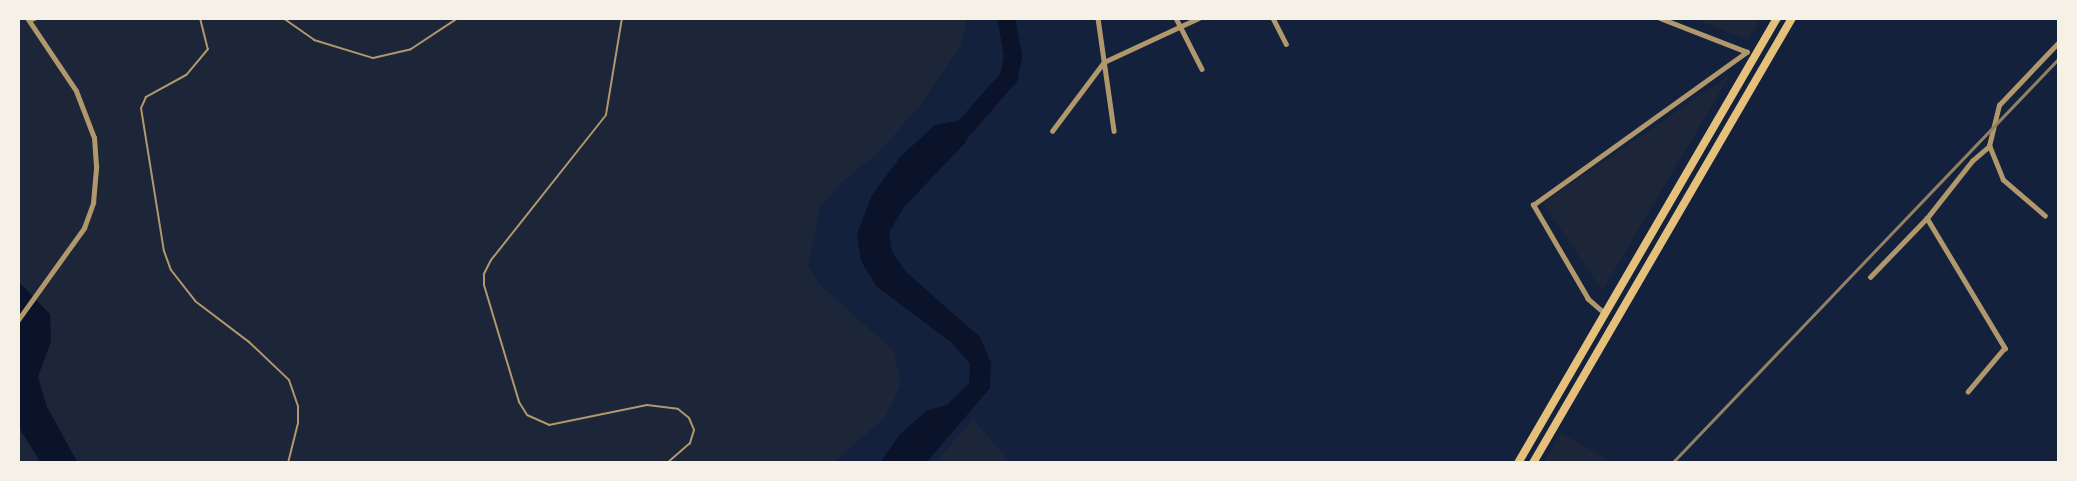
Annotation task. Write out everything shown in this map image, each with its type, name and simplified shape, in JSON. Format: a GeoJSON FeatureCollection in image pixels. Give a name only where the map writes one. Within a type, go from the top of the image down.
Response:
{"type":"FeatureCollection","features":[{"type":"Feature","properties":{"kind":"highway"},"geometry":{"type":"LineString","coordinates":[[1518,463],[1777,18]]}},
{"type":"Feature","properties":{"kind":"highway"},"geometry":{"type":"LineString","coordinates":[[1533,463],[1792,18]]}},
{"type":"Feature","properties":{"kind":"street"},"geometry":{"type":"LineString","coordinates":[[1098,18],[1114,131]]}},
{"type":"Feature","properties":{"kind":"street"},"geometry":{"type":"LineString","coordinates":[[1176,18],[1202,69]]}},
{"type":"Feature","properties":{"kind":"street"},"geometry":{"type":"LineString","coordinates":[[1052,130],[1104,62],[1199,18]]}},
{"type":"Feature","properties":{"kind":"street"},"geometry":{"type":"LineString","coordinates":[[1273,18],[1286,44]]}},
{"type":"Feature","properties":{"kind":"street"},"geometry":{"type":"LineString","coordinates":[[1660,18],[1755,56]]}},
{"type":"Feature","properties":{"kind":"street"},"geometry":{"type":"LineString","coordinates":[[18,320],[84,228],[93,203],[94,138],[76,92],[29,20]]}},
{"type":"Feature","properties":{"kind":"street"},"geometry":{"type":"LineString","coordinates":[[1870,277],[1927,218],[1972,161],[1989,146],[1999,105],[2059,42]]}},
{"type":"Feature","properties":{"kind":"street"},"geometry":{"type":"LineString","coordinates":[[1605,314],[1588,299],[1533,205],[1747,52]]}},
{"type":"Feature","properties":{"kind":"street"},"geometry":{"type":"LineString","coordinates":[[1989,146],[2003,180],[2045,216]]}},
{"type":"Feature","properties":{"kind":"street"},"geometry":{"type":"LineString","coordinates":[[1927,218],[2005,348],[1968,392]]}},
{"type":"Feature","properties":{"kind":"lane"},"geometry":{"type":"LineString","coordinates":[[29,20],[39,18]]}},
{"type":"Feature","properties":{"kind":"lane"},"geometry":{"type":"LineString","coordinates":[[200,18],[208,49],[186,75],[146,97],[141,108],[164,250],[171,270],[195,301],[249,342],[289,380],[298,414],[288,463]]}},
{"type":"Feature","properties":{"kind":"lane"},"geometry":{"type":"LineString","coordinates":[[283,18],[314,40],[362,58],[373,58],[411,49],[458,18]]}},
{"type":"Feature","properties":{"kind":"lane"},"geometry":{"type":"LineString","coordinates":[[622,18],[606,115],[491,260],[484,274],[484,285],[519,402],[527,415],[549,425],[647,405],[678,409],[689,418],[694,430],[690,443],[667,463]]}},
{"type":"Feature","properties":{"kind":"shaded area"},"geometry":{"type":"Polygon","coordinates":[[[18,18],[967,18],[961,45],[922,103],[879,152],[843,181],[820,207],[808,266],[820,285],[894,351],[901,384],[885,417],[833,463],[18,463],[18,18]]]}},
{"type":"Feature","properties":{"kind":"shaded area"},"geometry":{"type":"Polygon","coordinates":[[[1692,18],[1761,18],[1748,40],[1692,18]]]}},
{"type":"Feature","properties":{"kind":"shaded area"},"geometry":{"type":"Polygon","coordinates":[[[1730,75],[1602,291],[1543,203],[1730,75]]]}},
{"type":"Feature","properties":{"kind":"shaded area"},"geometry":{"type":"Polygon","coordinates":[[[977,117],[965,143],[904,207],[889,233],[892,252],[906,272],[980,337],[991,363],[990,388],[926,463],[880,463],[900,434],[928,410],[947,405],[969,383],[970,364],[953,344],[877,287],[861,261],[857,234],[872,195],[901,156],[935,125],[977,117]]]}},
{"type":"Feature","properties":{"kind":"shaded area"},"geometry":{"type":"Polygon","coordinates":[[[18,281],[50,314],[51,341],[38,377],[47,407],[78,463],[41,463],[18,426],[18,281]]]}},
{"type":"Feature","properties":{"kind":"shaded area"},"geometry":{"type":"Polygon","coordinates":[[[973,419],[1011,463],[935,463],[973,419]]]}},
{"type":"Feature","properties":{"kind":"shaded area"},"geometry":{"type":"Polygon","coordinates":[[[1561,433],[1614,463],[1543,463],[1561,433]]]}},
{"type":"Feature","properties":{"kind":"waterway"},"geometry":{"type":"LineString","coordinates":[[959,134],[1009,77],[1013,56],[1006,18]]}},
{"type":"Feature","properties":{"kind":"railway"},"geometry":{"type":"LineString","coordinates":[[1672,463],[2059,58]]}}]}
